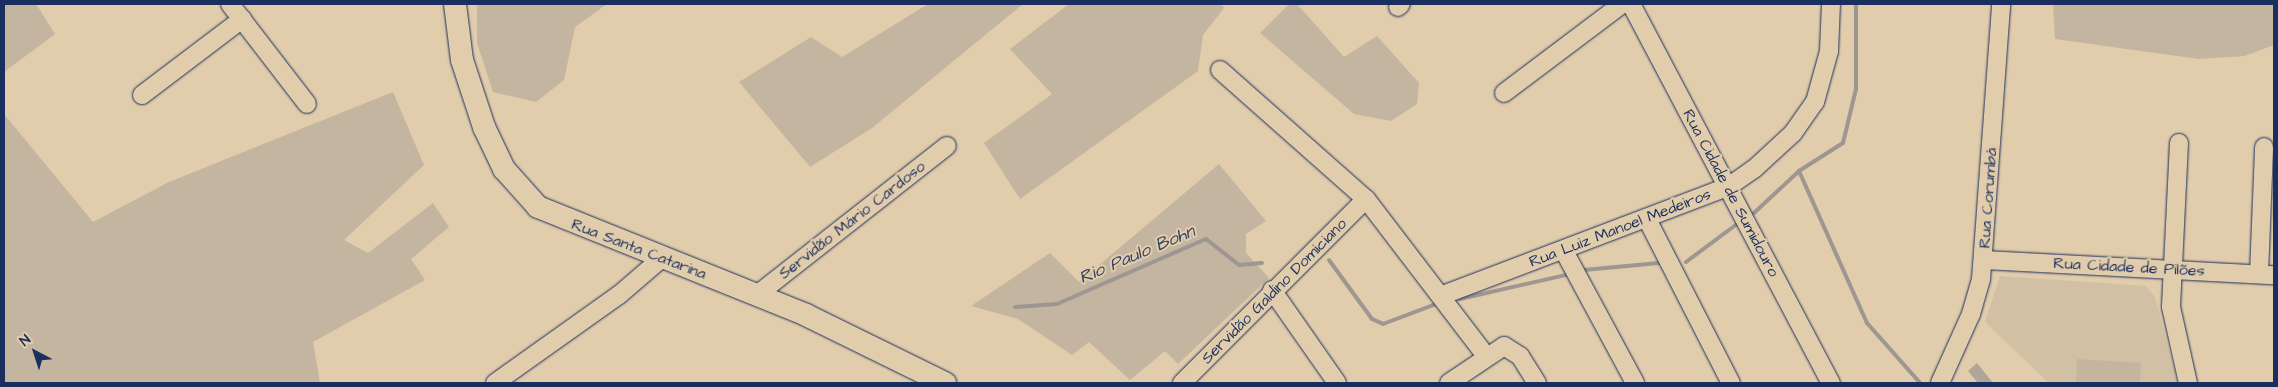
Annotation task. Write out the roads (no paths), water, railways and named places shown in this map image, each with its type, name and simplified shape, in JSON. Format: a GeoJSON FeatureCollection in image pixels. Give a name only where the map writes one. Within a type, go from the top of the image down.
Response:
{"type":"FeatureCollection","features":[{"type":"Feature","properties":{"kind":"main road","name":"Rua Santa Catarina"},"geometry":{"type":"LineString","coordinates":[[455,4],[457,38],[470,88],[493,147],[522,192],[561,219],[758,294],[937,382]]}},
{"type":"Feature","properties":{"kind":"street"},"geometry":{"type":"LineString","coordinates":[[230,4],[307,104]]}},
{"type":"Feature","properties":{"kind":"street"},"geometry":{"type":"LineString","coordinates":[[1504,93],[1622,4]]}},
{"type":"Feature","properties":{"kind":"street","name":"Rua Cidade de Sumidouro"},"geometry":{"type":"LineString","coordinates":[[1632,4],[1831,383]]}},
{"type":"Feature","properties":{"kind":"street","name":"Rua Luiz Manoel Medeiros"},"geometry":{"type":"LineString","coordinates":[[1443,295],[1564,251],[1728,187],[1776,151],[1815,102],[1829,51],[1831,4]]}},
{"type":"Feature","properties":{"kind":"street","name":"Rua Corumbá"},"geometry":{"type":"LineString","coordinates":[[1940,383],[1971,314],[1984,260],[2001,4]]}},
{"type":"Feature","properties":{"kind":"street"},"geometry":{"type":"LineString","coordinates":[[142,96],[242,19]]}},
{"type":"Feature","properties":{"kind":"street"},"geometry":{"type":"LineString","coordinates":[[1220,70],[1366,199],[1443,295],[1486,356]]}},
{"type":"Feature","properties":{"kind":"street"},"geometry":{"type":"LineString","coordinates":[[2179,143],[2171,307],[2188,383]]}},
{"type":"Feature","properties":{"kind":"street","name":"Servidão Mário Cardoso"},"geometry":{"type":"LineString","coordinates":[[758,294],[947,146]]}},
{"type":"Feature","properties":{"kind":"street"},"geometry":{"type":"LineString","coordinates":[[2264,147],[2266,274]]}},
{"type":"Feature","properties":{"kind":"street","name":"Servidão Galdino Domiciano"},"geometry":{"type":"LineString","coordinates":[[1182,383],[1272,290],[1366,199]]}},
{"type":"Feature","properties":{"kind":"street"},"geometry":{"type":"LineString","coordinates":[[1647,219],[1731,383]]}},
{"type":"Feature","properties":{"kind":"street"},"geometry":{"type":"LineString","coordinates":[[1564,251],[1635,383]]}},
{"type":"Feature","properties":{"kind":"street"},"geometry":{"type":"LineString","coordinates":[[495,383],[619,295],[663,257]]}},
{"type":"Feature","properties":{"kind":"street","name":"Rua Cidade de Pilões"},"geometry":{"type":"LineString","coordinates":[[1984,260],[2266,274]]}},
{"type":"Feature","properties":{"kind":"street"},"geometry":{"type":"LineString","coordinates":[[1272,290],[1338,383]]}},
{"type":"Feature","properties":{"kind":"street"},"geometry":{"type":"LineString","coordinates":[[1449,383],[1486,356],[1504,346],[1512,348],[1537,383]]}},
{"type":"Feature","properties":{"kind":"waterway","name":"Rio Paulo Bohn"},"geometry":{"type":"LineString","coordinates":[[1754,213],[1799,171],[1843,143],[1856,89],[1856,4]]}},
{"type":"Feature","properties":{"kind":"waterway"},"geometry":{"type":"LineString","coordinates":[[1799,171],[1867,323],[1920,383]]}},
{"type":"Feature","properties":{"kind":"waterway","name":"Rio Paulo Bohn"},"geometry":{"type":"LineString","coordinates":[[1686,262],[1737,224]]}},
{"type":"Feature","properties":{"kind":"waterway","name":"Rio Paulo Bohn"},"geometry":{"type":"LineString","coordinates":[[1015,307],[1057,304],[1206,239],[1239,265],[1262,263]]}},
{"type":"Feature","properties":{"kind":"waterway","name":"Rio Paulo Bohn"},"geometry":{"type":"LineString","coordinates":[[1329,260],[1372,319],[1383,324],[1436,304]]}},
{"type":"Feature","properties":{"kind":"waterway","name":"Rio Paulo Bohn"},"geometry":{"type":"LineString","coordinates":[[1584,270],[1659,263]]}},
{"type":"Feature","properties":{"kind":"waterway","name":"Rio Paulo Bohn"},"geometry":{"type":"LineString","coordinates":[[1460,299],[1566,275]]}}]}
